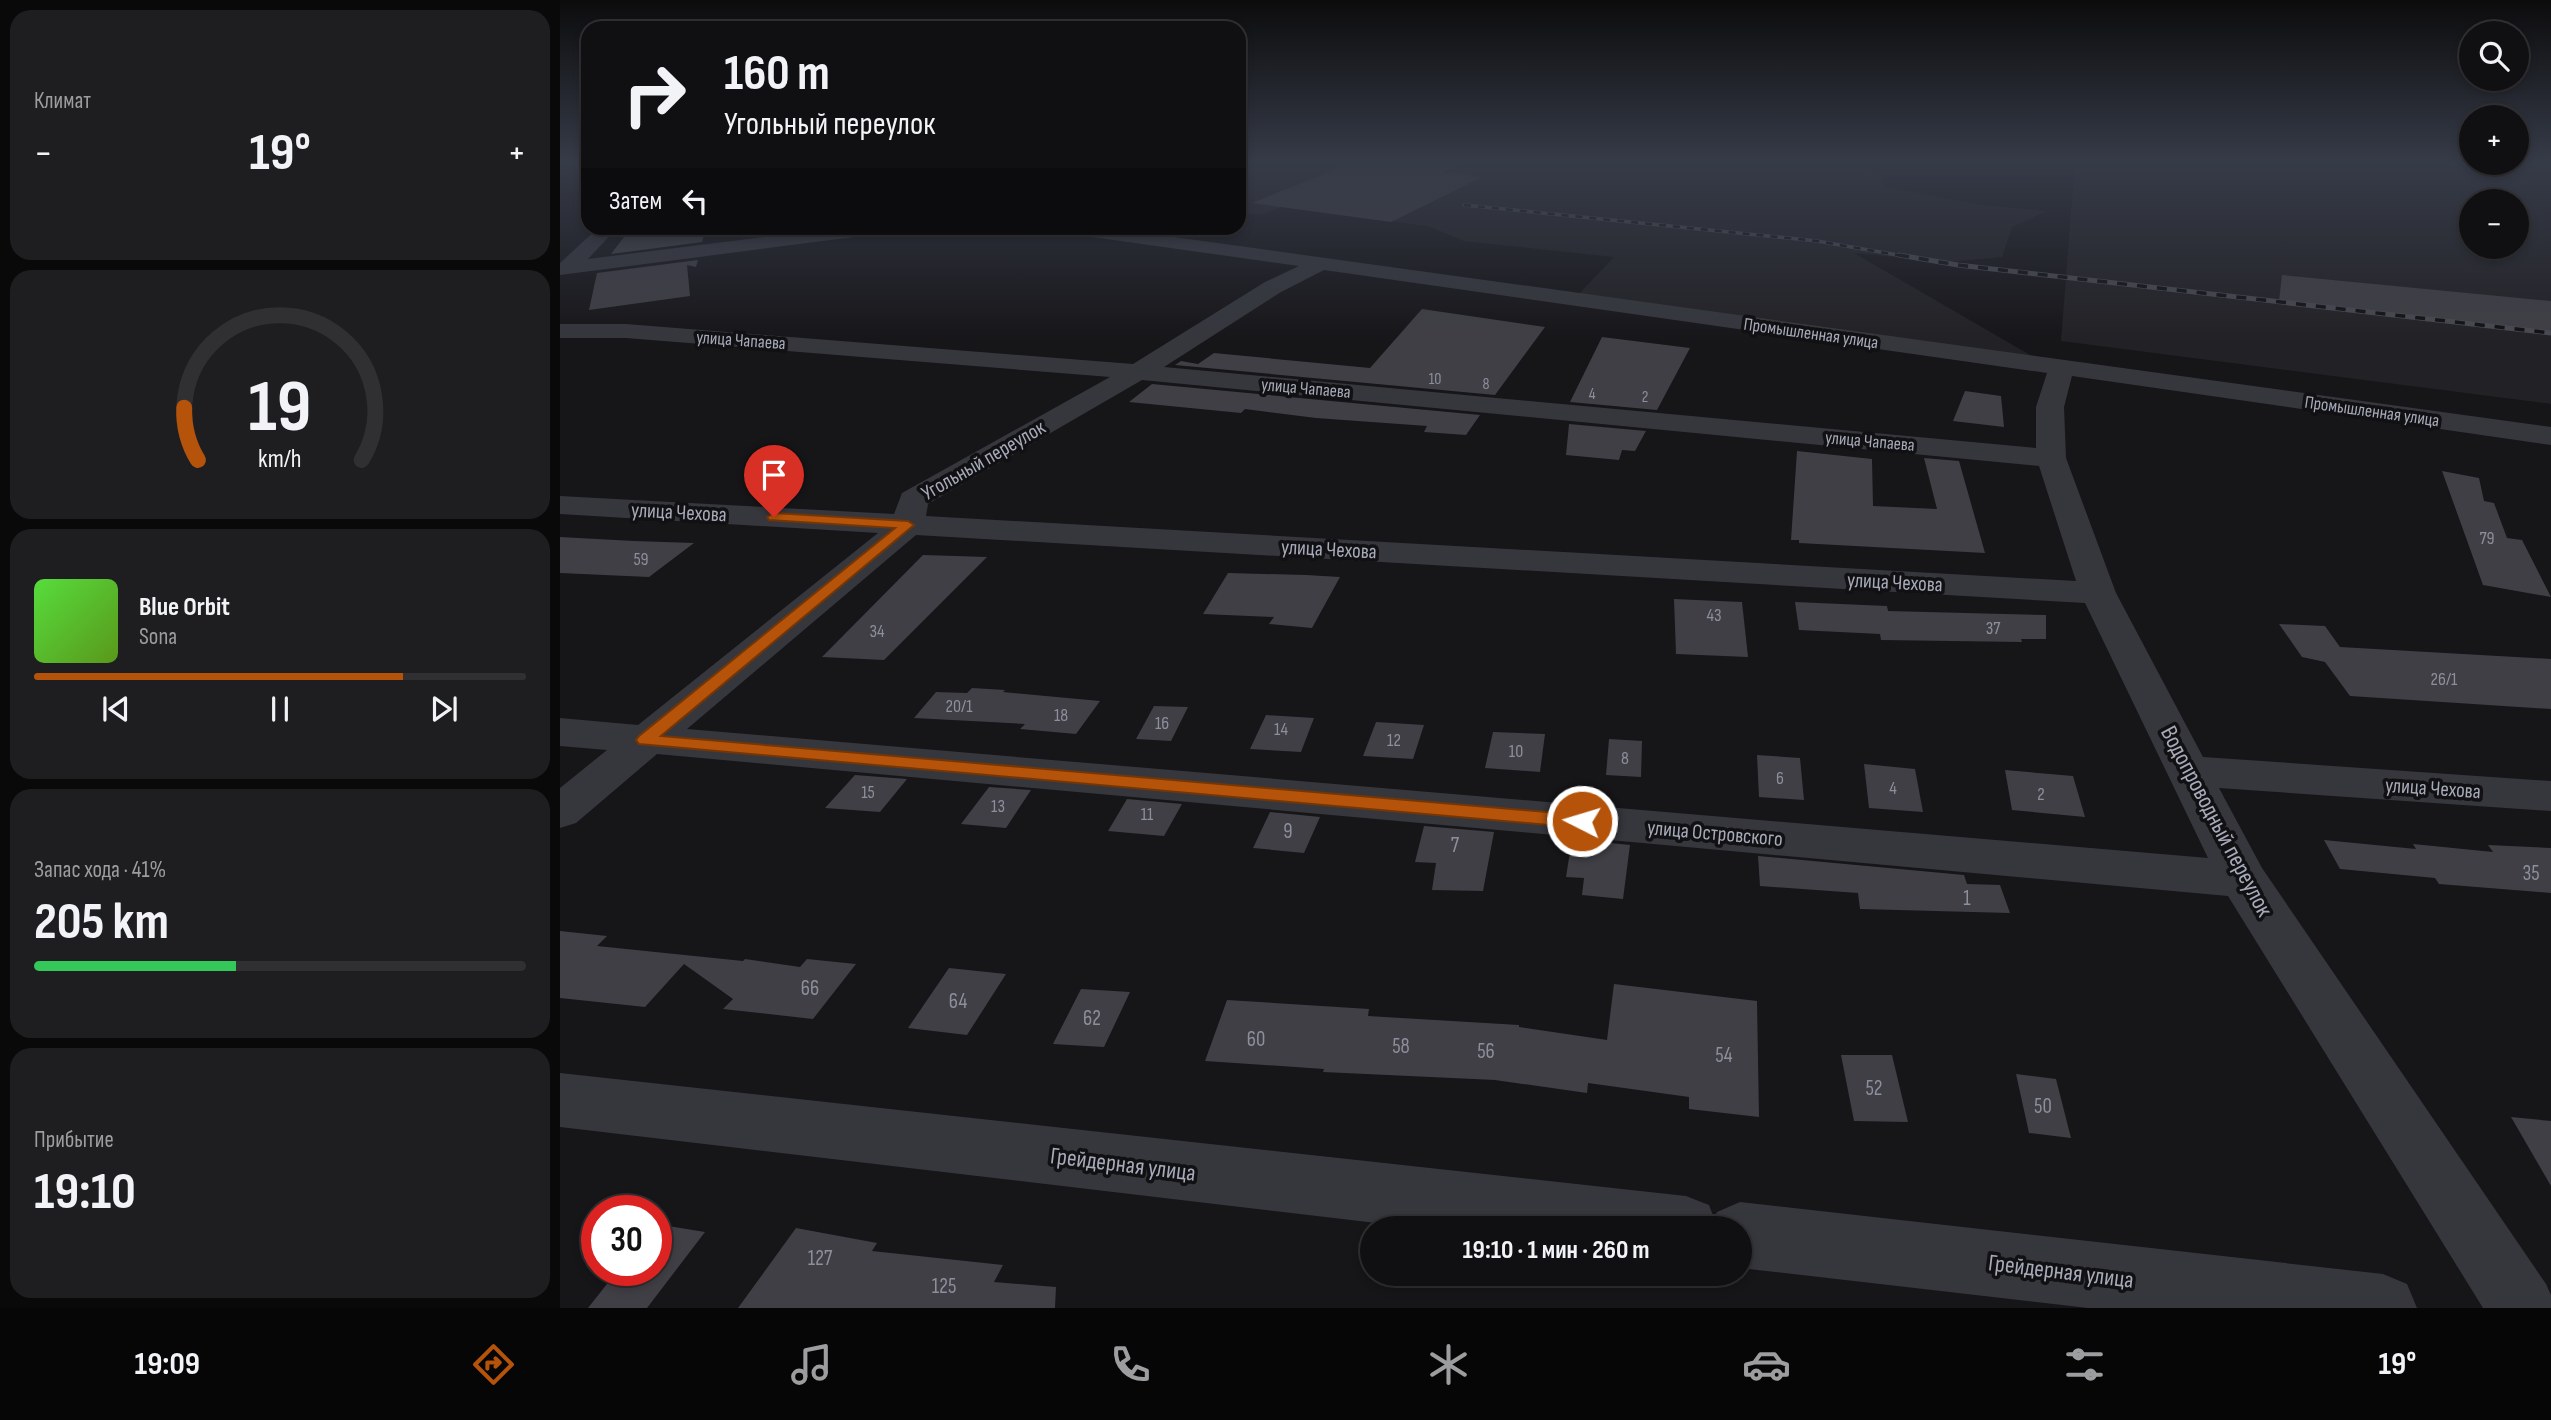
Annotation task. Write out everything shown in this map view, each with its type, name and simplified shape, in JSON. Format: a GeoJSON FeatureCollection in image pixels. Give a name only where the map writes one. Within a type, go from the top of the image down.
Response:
{"type":"FeatureCollection","features":[{"type":"Feature","properties":{"kind":"street"},"geometry":{"type":"LineString","coordinates":[[564,268],[600,235]]}},
{"type":"Feature","properties":{"kind":"street"},"geometry":{"type":"LineString","coordinates":[[564,268],[822,235]]}},
{"type":"Feature","properties":{"kind":"street","name":"Промышленная улица"},"geometry":{"type":"LineString","coordinates":[[1119,235],[2551,436]]}},
{"type":"Feature","properties":{"kind":"street","name":"Угольный переулок"},"geometry":{"type":"LineString","coordinates":[[560,812],[908,525],[913,500],[1138,372],[1273,287],[1320,264]]}},
{"type":"Feature","properties":{"kind":"street","name":"улица Чапаева"},"geometry":{"type":"LineString","coordinates":[[560,331],[626,331],[1138,372],[2051,458]]}},
{"type":"Feature","properties":{"kind":"street","name":"Водопроводный переулок"},"geometry":{"type":"LineString","coordinates":[[2062,369],[2050,407],[2051,458],[2098,593],[2243,879],[2522,1308]]}},
{"type":"Feature","properties":{"kind":"street","name":"улица Чехова"},"geometry":{"type":"LineString","coordinates":[[560,505],[2098,593]]}},
{"type":"Feature","properties":{"kind":"street","name":"улица Островского"},"geometry":{"type":"LineString","coordinates":[[560,732],[2243,879]]}},
{"type":"Feature","properties":{"kind":"street","name":"улица Чехова"},"geometry":{"type":"LineString","coordinates":[[2190,771],[2551,796]]}},
{"type":"Feature","properties":{"kind":"street","name":"Грейдерная улица"},"geometry":{"type":"LineString","coordinates":[[560,1100],[1580,1216]]}},
{"type":"Feature","properties":{"kind":"street","name":"Грейдерная улица"},"geometry":{"type":"LineString","coordinates":[[1752,1236],[2383,1308]]}},
{"type":"Feature","properties":{"kind":"shaded area"},"geometry":{"type":"Polygon","coordinates":[[[1397,222],[2023,222],[2012,227],[2002,257],[1947,262],[1854,253],[2051,367],[1573,300],[1614,257],[1464,241],[1428,226],[1397,222]]]}},
{"type":"Feature","properties":{"kind":"shaded area"},"geometry":{"type":"Polygon","coordinates":[[[2070,222],[2459,222],[2459,259],[2529,259],[2529,222],[2551,222],[2551,404],[2061,341],[2070,222]]]}},
{"type":"Feature","properties":{"kind":"building"},"geometry":{"type":"Polygon","coordinates":[[[626,235],[704,235],[702,242],[611,254],[626,235]]]}},
{"type":"Feature","properties":{"kind":"building"},"geometry":{"type":"Polygon","coordinates":[[[698,260],[696,267],[687,265],[690,296],[589,310],[597,273],[698,260]]]}},
{"type":"Feature","properties":{"kind":"building"},"geometry":{"type":"Polygon","coordinates":[[[2282,275],[2551,301],[2551,332],[2279,301],[2282,275]]]}},
{"type":"Feature","properties":{"kind":"building"},"geometry":{"type":"Polygon","coordinates":[[[1422,309],[1545,327],[1495,395],[1175,365],[1181,361],[1198,364],[1214,353],[1370,368],[1422,309]]]}},
{"type":"Feature","properties":{"kind":"building"},"geometry":{"type":"Polygon","coordinates":[[[1602,337],[1690,348],[1657,410],[1570,402],[1602,337]]]}},
{"type":"Feature","properties":{"kind":"building"},"geometry":{"type":"Polygon","coordinates":[[[1152,384],[1480,415],[1466,435],[1424,432],[1427,426],[1316,418],[1245,409],[1241,413],[1129,402],[1152,384]]]}},
{"type":"Feature","properties":{"kind":"building"},"geometry":{"type":"Polygon","coordinates":[[[1965,391],[2001,396],[2004,427],[1953,421],[1965,391]]]}},
{"type":"Feature","properties":{"kind":"building"},"geometry":{"type":"Polygon","coordinates":[[[1569,424],[1646,431],[1635,451],[1622,450],[1619,460],[1566,455],[1569,424]]]}},
{"type":"Feature","properties":{"kind":"building"},"geometry":{"type":"Polygon","coordinates":[[[1797,451],[1872,459],[1873,506],[1937,509],[1924,458],[1959,461],[1985,553],[1799,543],[1799,540],[1791,540],[1797,451]]]}},
{"type":"Feature","properties":{"kind":"building"},"geometry":{"type":"Polygon","coordinates":[[[2442,471],[2479,478],[2484,501],[2494,503],[2507,538],[2522,540],[2551,597],[2483,585],[2442,471]]]}},
{"type":"Feature","properties":{"kind":"building"},"geometry":{"type":"Polygon","coordinates":[[[560,537],[694,543],[649,577],[560,573],[560,537]]]}},
{"type":"Feature","properties":{"kind":"building"},"geometry":{"type":"Polygon","coordinates":[[[923,555],[987,557],[884,660],[822,657],[923,555]]]}},
{"type":"Feature","properties":{"kind":"building"},"geometry":{"type":"Polygon","coordinates":[[[1228,573],[1340,577],[1312,628],[1269,624],[1274,617],[1203,614],[1228,573]]]}},
{"type":"Feature","properties":{"kind":"building"},"geometry":{"type":"Polygon","coordinates":[[[1674,599],[1742,602],[1748,657],[1676,654],[1674,599]]]}},
{"type":"Feature","properties":{"kind":"building"},"geometry":{"type":"Polygon","coordinates":[[[1795,602],[1887,606],[1888,611],[2046,615],[2046,639],[2021,639],[2022,642],[1881,640],[1880,634],[1799,630],[1795,602]]]}},
{"type":"Feature","properties":{"kind":"building"},"geometry":{"type":"Polygon","coordinates":[[[2279,624],[2325,626],[2340,647],[2551,659],[2551,709],[2350,696],[2325,662],[2302,657],[2279,624]]]}},
{"type":"Feature","properties":{"kind":"building"},"geometry":{"type":"Polygon","coordinates":[[[972,688],[1100,701],[1076,734],[1020,729],[1025,724],[914,718],[936,692],[967,693],[972,688]]]}},
{"type":"Feature","properties":{"kind":"building"},"geometry":{"type":"Polygon","coordinates":[[[1154,706],[1188,707],[1171,741],[1136,739],[1154,706]]]}},
{"type":"Feature","properties":{"kind":"building"},"geometry":{"type":"Polygon","coordinates":[[[1266,715],[1314,718],[1301,752],[1250,749],[1266,715]]]}},
{"type":"Feature","properties":{"kind":"building"},"geometry":{"type":"Polygon","coordinates":[[[1376,722],[1424,725],[1413,759],[1363,756],[1376,722]]]}},
{"type":"Feature","properties":{"kind":"building"},"geometry":{"type":"Polygon","coordinates":[[[1493,732],[1545,734],[1540,772],[1485,768],[1493,732]]]}},
{"type":"Feature","properties":{"kind":"building"},"geometry":{"type":"Polygon","coordinates":[[[1609,739],[1642,741],[1641,777],[1606,775],[1609,739]]]}},
{"type":"Feature","properties":{"kind":"building"},"geometry":{"type":"Polygon","coordinates":[[[1757,755],[1800,758],[1804,800],[1759,797],[1757,755]]]}},
{"type":"Feature","properties":{"kind":"building"},"geometry":{"type":"Polygon","coordinates":[[[1864,764],[1915,769],[1923,812],[1869,808],[1864,764]]]}},
{"type":"Feature","properties":{"kind":"building"},"geometry":{"type":"Polygon","coordinates":[[[2005,770],[2073,776],[2085,817],[2012,810],[2005,770]]]}},
{"type":"Feature","properties":{"kind":"building"},"geometry":{"type":"Polygon","coordinates":[[[855,775],[907,779],[880,812],[825,808],[855,775]]]}},
{"type":"Feature","properties":{"kind":"building"},"geometry":{"type":"Polygon","coordinates":[[[989,787],[1031,790],[1006,828],[961,824],[989,787]]]}},
{"type":"Feature","properties":{"kind":"building"},"geometry":{"type":"Polygon","coordinates":[[[1127,799],[1182,804],[1164,836],[1108,831],[1127,799]]]}},
{"type":"Feature","properties":{"kind":"building"},"geometry":{"type":"Polygon","coordinates":[[[1270,812],[1320,817],[1304,853],[1253,848],[1270,812]]]}},
{"type":"Feature","properties":{"kind":"building"},"geometry":{"type":"Polygon","coordinates":[[[1424,826],[1494,832],[1483,891],[1432,890],[1436,863],[1415,862],[1424,826]]]}},
{"type":"Feature","properties":{"kind":"building"},"geometry":{"type":"Polygon","coordinates":[[[1572,839],[1630,845],[1623,899],[1582,895],[1584,878],[1566,877],[1572,839]]]}},
{"type":"Feature","properties":{"kind":"building"},"geometry":{"type":"Polygon","coordinates":[[[2324,840],[2416,849],[2413,844],[2493,852],[2488,845],[2551,848],[2551,893],[2439,884],[2435,878],[2340,869],[2324,840]]]}},
{"type":"Feature","properties":{"kind":"building"},"geometry":{"type":"Polygon","coordinates":[[[1758,856],[1964,875],[1967,884],[2000,885],[2010,913],[1860,909],[1858,893],[1760,886],[1758,856]]]}},
{"type":"Feature","properties":{"kind":"building"},"geometry":{"type":"Polygon","coordinates":[[[560,931],[607,936],[597,946],[743,961],[745,959],[800,967],[807,959],[856,964],[813,1019],[723,1009],[733,999],[684,964],[645,1007],[560,998],[560,931]]]}},
{"type":"Feature","properties":{"kind":"building"},"geometry":{"type":"Polygon","coordinates":[[[949,968],[1006,974],[967,1035],[908,1028],[949,968]]]}},
{"type":"Feature","properties":{"kind":"building"},"geometry":{"type":"Polygon","coordinates":[[[1614,984],[1757,1001],[1759,1117],[1689,1109],[1689,1097],[1588,1083],[1587,1093],[1495,1080],[1323,1072],[1324,1069],[1205,1061],[1227,1000],[1369,1009],[1368,1016],[1519,1025],[1607,1040],[1614,984]]]}},
{"type":"Feature","properties":{"kind":"building"},"geometry":{"type":"Polygon","coordinates":[[[1081,989],[1130,992],[1104,1047],[1053,1044],[1081,989]]]}},
{"type":"Feature","properties":{"kind":"building"},"geometry":{"type":"Polygon","coordinates":[[[1841,1055],[1892,1055],[1908,1122],[1854,1121],[1841,1055]]]}},
{"type":"Feature","properties":{"kind":"building"},"geometry":{"type":"Polygon","coordinates":[[[2016,1074],[2056,1079],[2071,1138],[2029,1133],[2016,1074]]]}},
{"type":"Feature","properties":{"kind":"building"},"geometry":{"type":"Polygon","coordinates":[[[2511,1117],[2551,1121],[2551,1186],[2511,1117]]]}},
{"type":"Feature","properties":{"kind":"building"},"geometry":{"type":"Polygon","coordinates":[[[672,1227],[705,1232],[672,1275],[672,1227]]]}},
{"type":"Feature","properties":{"kind":"building"},"geometry":{"type":"Polygon","coordinates":[[[796,1228],[877,1243],[872,1251],[1003,1265],[994,1282],[1056,1287],[1055,1308],[738,1308],[796,1228]]]}},
{"type":"Feature","properties":{"kind":"building"},"geometry":{"type":"Polygon","coordinates":[[[605,1286],[664,1286],[647,1308],[588,1308],[605,1286]]]}},
{"type":"Feature","properties":{"kind":"railway"},"geometry":{"type":"LineString","coordinates":[[1631,222],[1817,241],[1909,257]]}},
{"type":"Feature","properties":{"kind":"railway"},"geometry":{"type":"LineString","coordinates":[[1899,255],[1958,265],[2551,333]]}},
{"type":"Feature","properties":{"kind":"route"},"geometry":{"type":"LineString","coordinates":[[774,517],[908,525],[645,740],[1582,821]]}}]}
